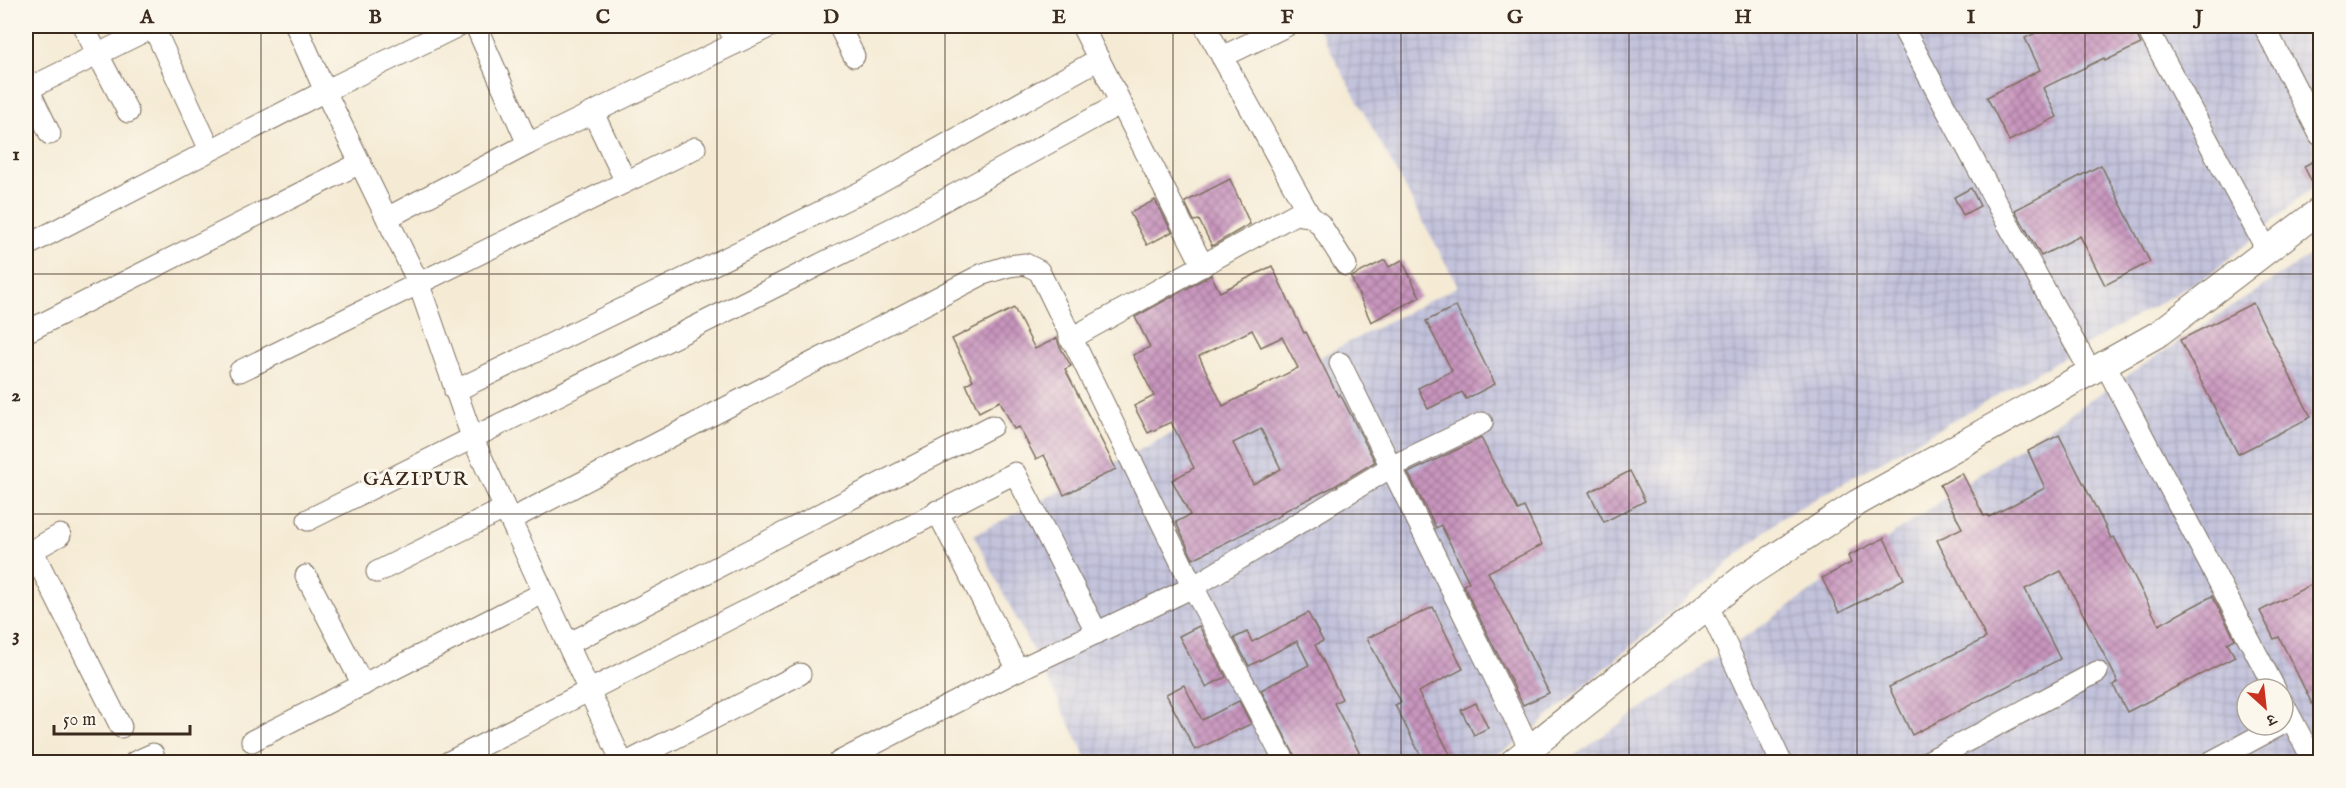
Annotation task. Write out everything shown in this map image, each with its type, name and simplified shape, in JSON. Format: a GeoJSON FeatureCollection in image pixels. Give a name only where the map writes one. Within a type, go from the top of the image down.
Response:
{"type":"FeatureCollection","features":[{"type":"Feature","properties":{"kind":"street"},"geometry":{"type":"LineString","coordinates":[[83,26],[128,112]]}},
{"type":"Feature","properties":{"kind":"street"},"geometry":{"type":"LineString","coordinates":[[50,134],[26,88],[154,26],[210,150]]}},
{"type":"Feature","properties":{"kind":"street"},"geometry":{"type":"LineString","coordinates":[[296,26],[418,282],[472,437],[622,762]]}},
{"type":"Feature","properties":{"kind":"street"},"geometry":{"type":"LineString","coordinates":[[26,246],[325,91],[458,26]]}},
{"type":"Feature","properties":{"kind":"street"},"geometry":{"type":"LineString","coordinates":[[476,26],[528,144]]}},
{"type":"Feature","properties":{"kind":"street"},"geometry":{"type":"LineString","coordinates":[[387,218],[528,144],[593,113],[732,34],[771,26]]}},
{"type":"Feature","properties":{"kind":"street"},"geometry":{"type":"LineString","coordinates":[[839,26],[854,56]]}},
{"type":"Feature","properties":{"kind":"street"},"geometry":{"type":"LineString","coordinates":[[1082,26],[1203,266]]}},
{"type":"Feature","properties":{"kind":"street"},"geometry":{"type":"LineString","coordinates":[[1205,26],[1310,216],[1320,224],[1346,265]]}},
{"type":"Feature","properties":{"kind":"street"},"geometry":{"type":"LineString","coordinates":[[1222,57],[1286,26]]}},
{"type":"Feature","properties":{"kind":"street"},"geometry":{"type":"LineString","coordinates":[[1902,26],[2004,217],[2097,367],[2269,677]]}},
{"type":"Feature","properties":{"kind":"street"},"geometry":{"type":"LineString","coordinates":[[2146,26],[2267,250]]}},
{"type":"Feature","properties":{"kind":"street"},"geometry":{"type":"LineString","coordinates":[[2264,26],[2320,135]]}},
{"type":"Feature","properties":{"kind":"street"},"geometry":{"type":"LineString","coordinates":[[455,391],[867,189],[1099,59]]}},
{"type":"Feature","properties":{"kind":"street"},"geometry":{"type":"LineString","coordinates":[[308,520],[903,223],[1121,103]]}},
{"type":"Feature","properties":{"kind":"street"},"geometry":{"type":"LineString","coordinates":[[593,113],[625,180]]}},
{"type":"Feature","properties":{"kind":"street"},"geometry":{"type":"LineString","coordinates":[[240,371],[625,180],[695,148]]}},
{"type":"Feature","properties":{"kind":"street"},"geometry":{"type":"LineString","coordinates":[[26,332],[360,164]]}},
{"type":"Feature","properties":{"kind":"street"},"geometry":{"type":"LineString","coordinates":[[1340,363],[1391,467],[1521,756],[1744,577],[1857,503],[2158,334],[2320,210]]}},
{"type":"Feature","properties":{"kind":"street"},"geometry":{"type":"LineString","coordinates":[[1070,339],[1283,219],[1294,214],[1310,216]]}},
{"type":"Feature","properties":{"kind":"street"},"geometry":{"type":"LineString","coordinates":[[377,572],[507,515],[983,274],[1025,264],[1039,271],[1070,339],[1193,587],[1285,762]]}},
{"type":"Feature","properties":{"kind":"street"},"geometry":{"type":"LineString","coordinates":[[839,762],[1018,670],[1193,587],[1391,467],[1482,423]]}},
{"type":"Feature","properties":{"kind":"street"},"geometry":{"type":"LineString","coordinates":[[568,644],[992,426]]}},
{"type":"Feature","properties":{"kind":"street"},"geometry":{"type":"LineString","coordinates":[[449,762],[1015,473],[1097,633]]}},
{"type":"Feature","properties":{"kind":"street"},"geometry":{"type":"LineString","coordinates":[[937,511],[1018,670]]}},
{"type":"Feature","properties":{"kind":"street"},"geometry":{"type":"LineString","coordinates":[[60,535],[29,552],[121,727]]}},
{"type":"Feature","properties":{"kind":"street"},"geometry":{"type":"LineString","coordinates":[[306,576],[363,685]]}},
{"type":"Feature","properties":{"kind":"street"},"geometry":{"type":"LineString","coordinates":[[252,741],[543,593]]}},
{"type":"Feature","properties":{"kind":"street"},"geometry":{"type":"LineString","coordinates":[[1708,606],[1781,762]]}},
{"type":"Feature","properties":{"kind":"street"},"geometry":{"type":"LineString","coordinates":[[1927,762],[2097,672]]}},
{"type":"Feature","properties":{"kind":"street"},"geometry":{"type":"LineString","coordinates":[[628,762],[800,674]]}},
{"type":"Feature","properties":{"kind":"street"},"geometry":{"type":"LineString","coordinates":[[2295,734],[2314,762]]}},
{"type":"Feature","properties":{"kind":"street"},"geometry":{"type":"LineString","coordinates":[[2211,762],[2252,737]]}},
{"type":"Feature","properties":{"kind":"shaded area"},"geometry":{"type":"Polygon","coordinates":[[[1317,26],[2320,26],[2320,181],[2212,273],[1780,519],[1520,741],[1485,762],[1089,762],[974,535],[1458,286],[1317,26]]]}},
{"type":"Feature","properties":{"kind":"shaded area"},"geometry":{"type":"Polygon","coordinates":[[[2320,249],[2320,762],[1565,762],[2010,453],[2320,249]]]}},
{"type":"Feature","properties":{"kind":"building"},"geometry":{"type":"Polygon","coordinates":[[[2050,26],[2132,26],[2141,44],[2105,61],[2104,58],[2043,88],[2057,117],[2009,141],[1987,97],[2040,70],[2025,38],[2050,26]]]}},
{"type":"Feature","properties":{"kind":"building"},"geometry":{"type":"Polygon","coordinates":[[[2320,158],[2320,195],[2318,195],[2304,166],[2320,158]]]}},
{"type":"Feature","properties":{"kind":"building"},"geometry":{"type":"Polygon","coordinates":[[[2101,165],[2150,262],[2105,285],[2080,236],[2041,256],[2015,210],[2101,165]]]}},
{"type":"Feature","properties":{"kind":"building"},"geometry":{"type":"Polygon","coordinates":[[[1230,179],[1250,224],[1212,246],[1199,220],[1194,221],[1185,202],[1230,179]]]}},
{"type":"Feature","properties":{"kind":"building"},"geometry":{"type":"Polygon","coordinates":[[[1971,188],[1980,206],[1963,215],[1954,197],[1971,188]]]}},
{"type":"Feature","properties":{"kind":"building"},"geometry":{"type":"Polygon","coordinates":[[[1155,200],[1172,232],[1147,245],[1130,213],[1155,200]]]}},
{"type":"Feature","properties":{"kind":"building"},"geometry":{"type":"Polygon","coordinates":[[[1385,260],[1389,267],[1402,260],[1420,297],[1371,322],[1351,277],[1385,260]]]}},
{"type":"Feature","properties":{"kind":"building"},"geometry":{"type":"Polygon","coordinates":[[[1272,266],[1304,333],[1306,332],[1375,462],[1333,487],[1280,513],[1281,515],[1193,559],[1176,522],[1190,515],[1172,480],[1194,468],[1171,422],[1148,433],[1134,406],[1154,396],[1133,355],[1150,347],[1135,317],[1211,275],[1220,292],[1272,266]],[[1252,330],[1199,356],[1223,406],[1298,368],[1282,337],[1261,347],[1252,330]],[[1261,429],[1233,443],[1253,484],[1281,469],[1261,429]]]}},
{"type":"Feature","properties":{"kind":"building"},"geometry":{"type":"Polygon","coordinates":[[[2253,303],[2311,417],[2238,454],[2180,340],[2253,303]]]}},
{"type":"Feature","properties":{"kind":"building"},"geometry":{"type":"Polygon","coordinates":[[[1456,306],[1495,384],[1466,399],[1462,392],[1428,409],[1418,388],[1452,371],[1426,321],[1456,306]]]}},
{"type":"Feature","properties":{"kind":"building"},"geometry":{"type":"Polygon","coordinates":[[[1014,308],[1035,349],[1057,338],[1071,366],[1065,369],[1116,469],[1064,495],[1044,455],[1036,459],[1019,427],[1014,429],[1000,401],[979,412],[966,384],[973,380],[952,339],[1014,308]]]}},
{"type":"Feature","properties":{"kind":"building"},"geometry":{"type":"Polygon","coordinates":[[[2059,435],[2111,538],[2114,537],[2159,625],[2212,596],[2235,639],[2227,643],[2235,657],[2127,712],[2113,685],[2118,682],[2061,571],[2025,589],[2060,659],[1912,735],[1889,687],[1986,638],[1937,540],[1962,528],[1940,485],[1962,473],[1984,516],[1989,517],[2045,488],[2028,451],[2059,435]]]}},
{"type":"Feature","properties":{"kind":"building"},"geometry":{"type":"Polygon","coordinates":[[[1481,438],[1518,510],[1524,507],[1542,545],[1488,572],[1549,693],[1523,705],[1463,585],[1469,582],[1441,525],[1436,528],[1408,473],[1481,438]]]}},
{"type":"Feature","properties":{"kind":"building"},"geometry":{"type":"Polygon","coordinates":[[[1630,471],[1645,501],[1604,522],[1589,492],[1630,471]]]}},
{"type":"Feature","properties":{"kind":"building"},"geometry":{"type":"Polygon","coordinates":[[[1884,538],[1904,579],[1839,613],[1822,578],[1851,563],[1848,556],[1884,538]]]}},
{"type":"Feature","properties":{"kind":"building"},"geometry":{"type":"Polygon","coordinates":[[[2320,580],[2320,720],[2279,637],[2274,639],[2260,611],[2320,580]]]}},
{"type":"Feature","properties":{"kind":"building"},"geometry":{"type":"Polygon","coordinates":[[[1433,607],[1463,669],[1418,692],[1454,762],[1424,762],[1395,705],[1401,702],[1367,638],[1433,607]]]}},
{"type":"Feature","properties":{"kind":"building"},"geometry":{"type":"Polygon","coordinates":[[[1308,613],[1323,641],[1315,645],[1342,699],[1334,703],[1364,762],[1298,762],[1261,690],[1309,665],[1297,641],[1249,666],[1234,638],[1247,632],[1252,642],[1308,613]]]}},
{"type":"Feature","properties":{"kind":"building"},"geometry":{"type":"Polygon","coordinates":[[[1199,626],[1226,677],[1206,687],[1179,636],[1199,626]]]}},
{"type":"Feature","properties":{"kind":"building"},"geometry":{"type":"Polygon","coordinates":[[[1184,685],[1202,720],[1239,701],[1251,724],[1195,750],[1166,694],[1184,685]]]}},
{"type":"Feature","properties":{"kind":"building"},"geometry":{"type":"Polygon","coordinates":[[[1476,703],[1488,728],[1474,735],[1461,710],[1476,703]]]}},
{"type":"Feature","properties":{"kind":"district","name":"GAZIPUR"},"geometry":{"type":"Point","coordinates":[416,478]}}]}
